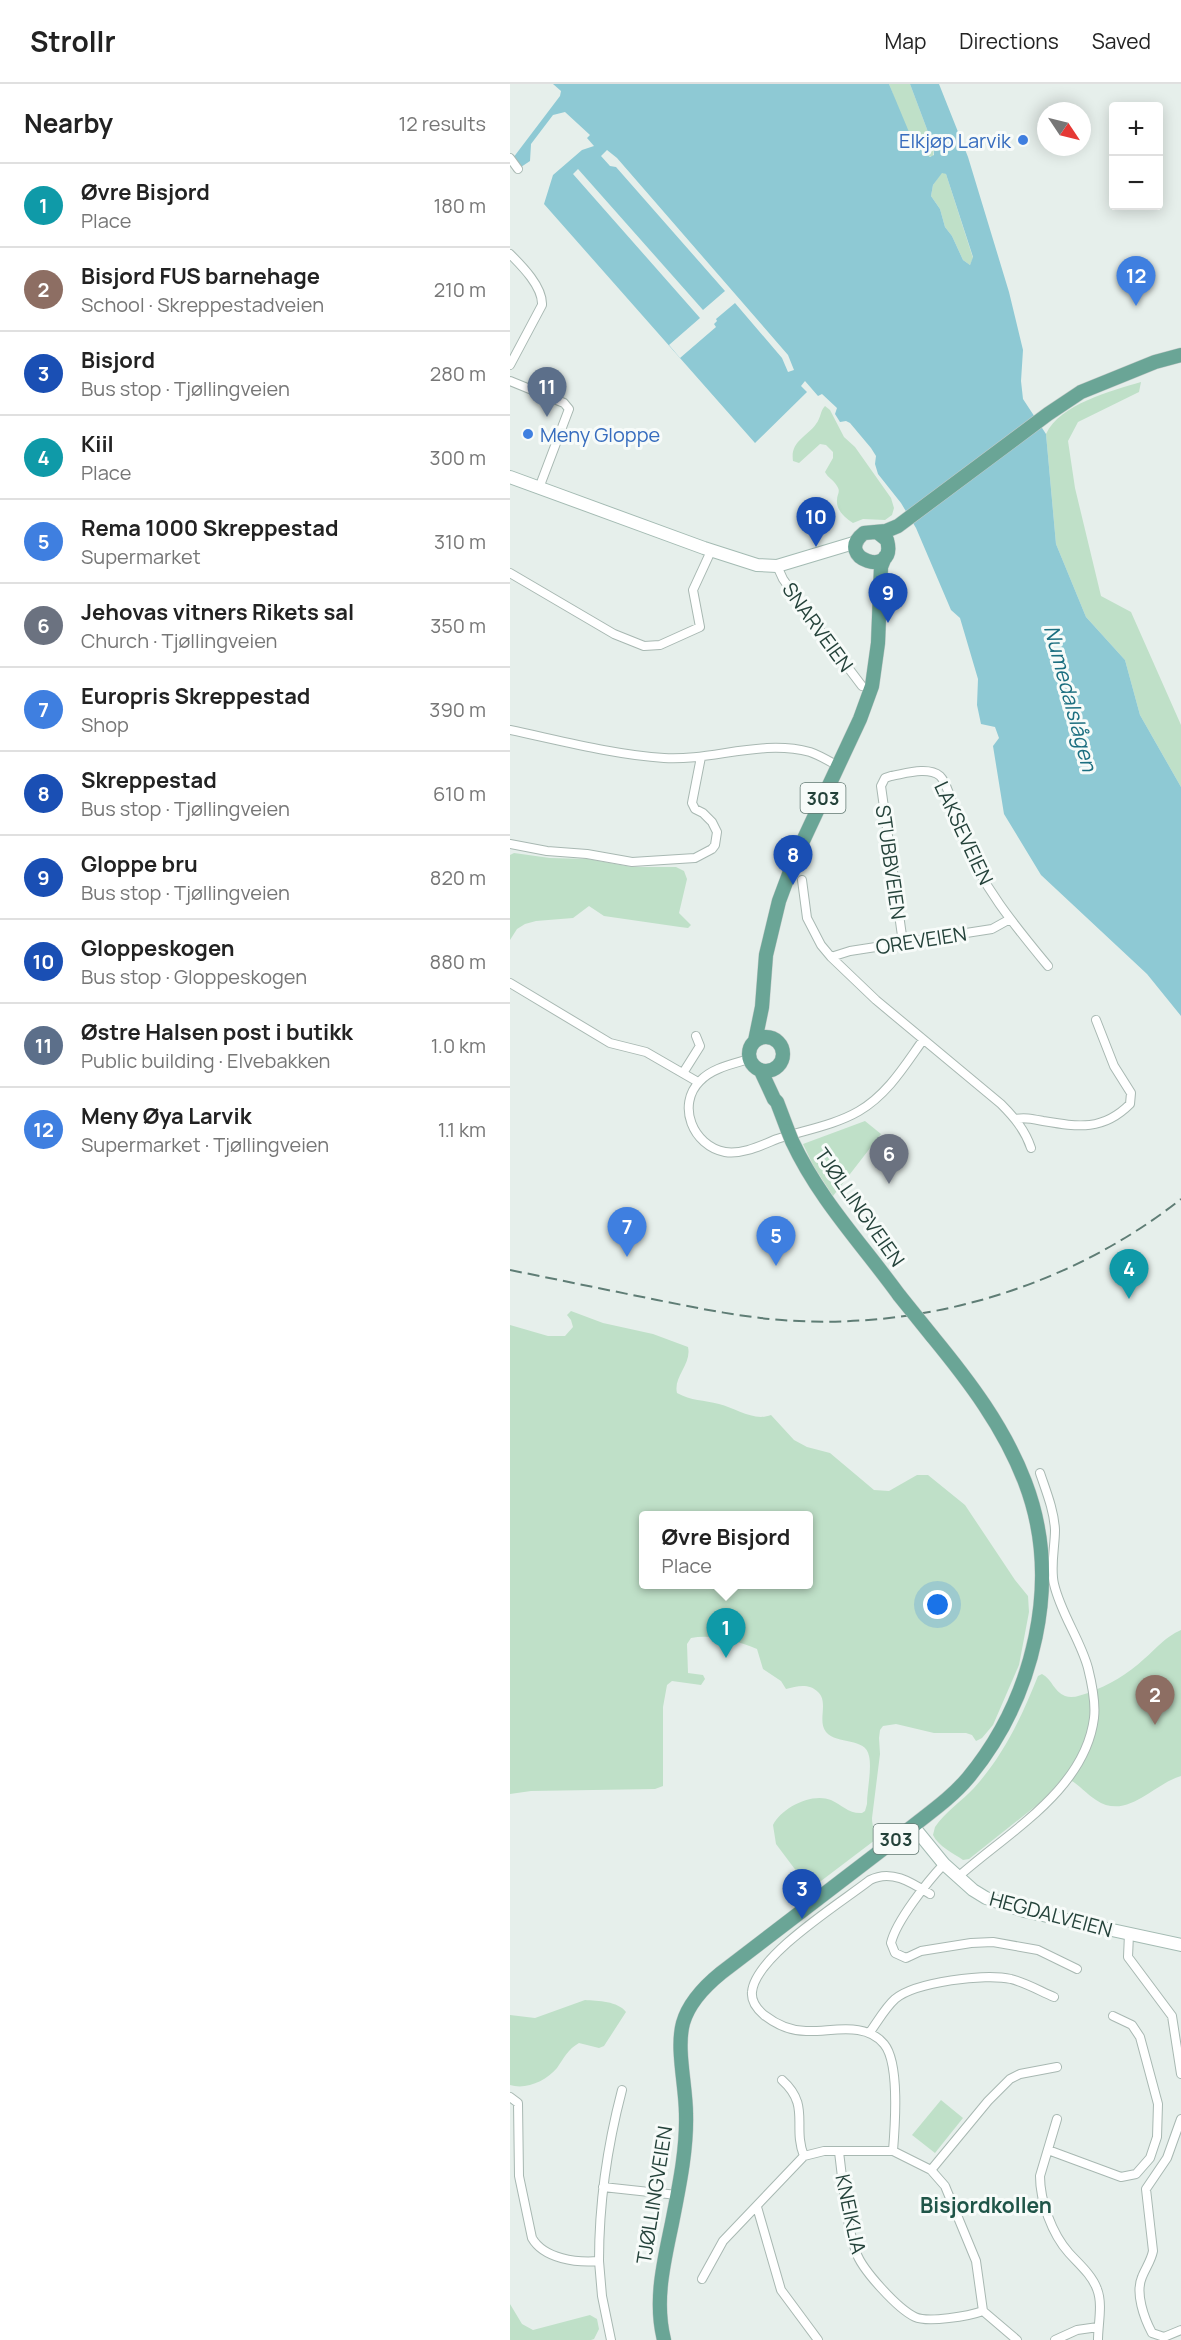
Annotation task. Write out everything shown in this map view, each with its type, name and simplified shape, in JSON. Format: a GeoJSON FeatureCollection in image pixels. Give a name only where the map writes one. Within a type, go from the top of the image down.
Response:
{"type":"FeatureCollection","features":[{"type":"Feature","properties":{"kind":"main road","name":"303"},"geometry":{"type":"LineString","coordinates":[[780,1065],[783,1051],[775,1040],[762,1007],[766,955],[779,901],[795,858],[860,719],[872,686],[878,643],[881,567],[896,531],[919,510],[1081,392],[1155,362],[1181,355]]}},
{"type":"Feature","properties":{"kind":"main road","name":"303"},"geometry":{"type":"LineString","coordinates":[[1113,378],[1181,363]]}},
{"type":"Feature","properties":{"kind":"main road"},"geometry":{"type":"LineString","coordinates":[[510,477],[711,551],[750,563],[777,566],[820,555],[842,554],[875,563],[887,553],[887,540],[877,532]]}},
{"type":"Feature","properties":{"kind":"main road"},"geometry":{"type":"LineString","coordinates":[[820,555],[829,549],[857,542],[864,533],[896,531]]}},
{"type":"Feature","properties":{"kind":"main road","name":"303"},"geometry":{"type":"LineString","coordinates":[[857,542],[857,553],[880,590]]}},
{"type":"Feature","properties":{"kind":"main road","name":"303"},"geometry":{"type":"LineString","coordinates":[[761,1071],[753,1066],[749,1059],[749,1049],[755,1041],[759,1011],[762,1007]]}},
{"type":"Feature","properties":{"kind":"main road"},"geometry":{"type":"LineString","coordinates":[[755,1041],[765,1037],[775,1040]]}},
{"type":"Feature","properties":{"kind":"main road"},"geometry":{"type":"LineString","coordinates":[[761,1071],[770,1071],[780,1065]]}},
{"type":"Feature","properties":{"kind":"main road","name":"TJØLLINGVEIEN"},"geometry":{"type":"LineString","coordinates":[[777,1102],[780,1065]]}},
{"type":"Feature","properties":{"kind":"main road","name":"TJØLLINGVEIEN"},"geometry":{"type":"LineString","coordinates":[[664,2340],[660,2320],[659,2291],[677,2195],[686,2117],[681,2040],[684,2020],[693,2001],[739,1958],[944,1802],[966,1779],[999,1733],[1014,1704],[1029,1665],[1040,1612],[1041,1588],[1036,1525],[1029,1493],[1017,1463],[984,1405],[815,1185],[761,1071]]}},
{"type":"Feature","properties":{"kind":"main road","name":"HEGDALVEIEN"},"geometry":{"type":"LineString","coordinates":[[913,1826],[944,1864],[958,1877],[973,1890],[1000,1904],[1181,1945]]}},
{"type":"Feature","properties":{"kind":"street"},"geometry":{"type":"LineString","coordinates":[[510,158],[518,169]]}},
{"type":"Feature","properties":{"kind":"street"},"geometry":{"type":"LineString","coordinates":[[510,254],[526,273],[542,299],[542,305],[510,365]]}},
{"type":"Feature","properties":{"kind":"street"},"geometry":{"type":"LineString","coordinates":[[510,381],[564,403],[569,409],[539,488]]}},
{"type":"Feature","properties":{"kind":"street"},"geometry":{"type":"LineString","coordinates":[[510,573],[614,634],[645,646],[653,646],[700,627],[693,590],[711,551]]}},
{"type":"Feature","properties":{"kind":"street","name":"SNARVEIEN"},"geometry":{"type":"LineString","coordinates":[[777,566],[783,579],[806,612],[862,686]]}},
{"type":"Feature","properties":{"kind":"street"},"geometry":{"type":"LineString","coordinates":[[510,730],[664,758],[701,757],[748,750],[788,748],[810,752],[838,766]]}},
{"type":"Feature","properties":{"kind":"street"},"geometry":{"type":"LineString","coordinates":[[510,844],[632,862],[701,856],[712,849],[717,832],[712,822],[696,809],[693,803],[701,757]]}},
{"type":"Feature","properties":{"kind":"street","name":"LAKSEVEIEN"},"geometry":{"type":"LineString","coordinates":[[883,782],[891,776],[927,771],[934,772],[942,779],[970,856],[982,879],[1010,919],[1048,966]]}},
{"type":"Feature","properties":{"kind":"street","name":"STUBBVEIEN"},"geometry":{"type":"LineString","coordinates":[[883,782],[881,792],[903,943]]}},
{"type":"Feature","properties":{"kind":"street"},"geometry":{"type":"LineString","coordinates":[[802,880],[807,918],[821,945],[831,957],[854,981],[1001,1104],[1027,1136],[1031,1148]]}},
{"type":"Feature","properties":{"kind":"street","name":"OREVEIEN"},"geometry":{"type":"LineString","coordinates":[[831,957],[850,951],[992,929],[1010,919]]}},
{"type":"Feature","properties":{"kind":"street"},"geometry":{"type":"LineString","coordinates":[[510,983],[610,1043],[646,1052],[698,1082]]}},
{"type":"Feature","properties":{"kind":"street"},"geometry":{"type":"LineString","coordinates":[[1015,1119],[1024,1117],[1064,1124],[1095,1125],[1116,1118],[1130,1104],[1131,1093],[1114,1066],[1096,1020]]}},
{"type":"Feature","properties":{"kind":"street"},"geometry":{"type":"LineString","coordinates":[[683,1073],[700,1046],[696,1036]]}},
{"type":"Feature","properties":{"kind":"street"},"geometry":{"type":"LineString","coordinates":[[749,1059],[708,1073],[691,1093],[688,1107],[692,1127],[702,1140],[724,1152],[736,1152],[839,1120],[859,1111],[893,1082],[923,1040]]}},
{"type":"Feature","properties":{"kind":"street"},"geometry":{"type":"LineString","coordinates":[[958,1877],[1053,1797],[1068,1779],[1080,1758],[1094,1718],[1093,1694],[1082,1647],[1063,1610],[1053,1581],[1055,1528],[1051,1506],[1040,1473]]}},
{"type":"Feature","properties":{"kind":"street"},"geometry":{"type":"LineString","coordinates":[[944,1864],[892,1939],[892,1949],[900,1956],[911,1957],[921,1952],[971,1943],[993,1942],[1038,1950],[1077,1969]]}},
{"type":"Feature","properties":{"kind":"street"},"geometry":{"type":"LineString","coordinates":[[893,2151],[895,2130],[892,2059],[884,2044],[870,2032],[859,2030],[806,2031],[785,2027],[764,2015],[756,2007],[752,1992],[762,1970],[777,1951],[870,1880],[885,1874],[899,1878],[926,1892]]}},
{"type":"Feature","properties":{"kind":"street"},"geometry":{"type":"LineString","coordinates":[[1129,1934],[1128,1957],[1172,2016],[1181,2074]]}},
{"type":"Feature","properties":{"kind":"street"},"geometry":{"type":"LineString","coordinates":[[870,2032],[894,2000],[919,1986],[997,1977],[1022,1983],[1054,1997]]}},
{"type":"Feature","properties":{"kind":"street"},"geometry":{"type":"LineString","coordinates":[[1048,2150],[1103,2172],[1126,2178],[1136,2174],[1150,2158],[1157,2137],[1158,2104],[1140,2037],[1132,2025],[1113,2016]]}},
{"type":"Feature","properties":{"kind":"street"},"geometry":{"type":"LineString","coordinates":[[931,2170],[988,2101],[1010,2079],[1020,2074],[1057,2067]]}},
{"type":"Feature","properties":{"kind":"street"},"geometry":{"type":"LineString","coordinates":[[782,2080],[794,2090],[797,2100],[801,2148],[804,2156]]}},
{"type":"Feature","properties":{"kind":"street"},"geometry":{"type":"LineString","coordinates":[[611,2340],[602,2296],[599,2261],[603,2187],[609,2140],[622,2090]]}},
{"type":"Feature","properties":{"kind":"street"},"geometry":{"type":"LineString","coordinates":[[510,2097],[518,2103],[519,2176],[532,2238],[538,2247],[546,2252],[581,2261],[599,2261]]}},
{"type":"Feature","properties":{"kind":"street"},"geometry":{"type":"LineString","coordinates":[[1058,2119],[1040,2176],[1043,2195],[1060,2242],[1086,2272],[1098,2291],[1098,2340]]}},
{"type":"Feature","properties":{"kind":"street"},"geometry":{"type":"LineString","coordinates":[[1181,2119],[1167,2158],[1146,2189],[1153,2251],[1152,2260],[1143,2274],[1140,2287],[1143,2307],[1152,2333],[1164,2337],[1181,2330]]}},
{"type":"Feature","properties":{"kind":"street"},"geometry":{"type":"LineString","coordinates":[[702,2279],[723,2241],[804,2156],[824,2151],[839,2152]]}},
{"type":"Feature","properties":{"kind":"street","name":"KNEIKLIA"},"geometry":{"type":"LineString","coordinates":[[893,2151],[931,2170],[945,2186],[976,2261],[983,2311],[973,2315],[918,2318],[897,2303],[869,2273],[855,2250],[839,2152],[893,2151]]}},
{"type":"Feature","properties":{"kind":"street"},"geometry":{"type":"LineString","coordinates":[[603,2187],[677,2195]]}},
{"type":"Feature","properties":{"kind":"street"},"geometry":{"type":"LineString","coordinates":[[757,2207],[781,2290],[818,2340]]}},
{"type":"Feature","properties":{"kind":"street"},"geometry":{"type":"LineString","coordinates":[[983,2311],[1017,2340]]}},
{"type":"Feature","properties":{"kind":"street"},"geometry":{"type":"LineString","coordinates":[[1055,2340],[1077,2330],[1098,2327]]}},
{"type":"Feature","properties":{"kind":"green space"},"geometry":{"type":"Polygon","coordinates":[[[889,84],[910,84],[934,148],[933,157],[925,154],[911,138],[889,84]]]}},
{"type":"Feature","properties":{"kind":"green space"},"geometry":{"type":"Polygon","coordinates":[[[942,172],[946,174],[973,258],[970,265],[963,260],[952,236],[945,227],[940,209],[931,196],[933,185],[942,172]]]}},
{"type":"Feature","properties":{"kind":"green space"},"geometry":{"type":"Polygon","coordinates":[[[1141,382],[1139,392],[1078,422],[1068,441],[1075,488],[1101,596],[1131,612],[1181,725],[1181,787],[1140,715],[1125,660],[1086,617],[1056,544],[1046,434],[1063,414],[1074,407],[1101,394],[1141,382]]]}},
{"type":"Feature","properties":{"kind":"green space"},"geometry":{"type":"Polygon","coordinates":[[[825,406],[830,410],[844,437],[855,447],[891,498],[894,508],[892,515],[885,520],[863,519],[853,523],[842,513],[837,504],[838,488],[825,472],[833,458],[833,452],[826,445],[820,444],[799,463],[793,461],[794,449],[816,424],[825,406]]]}},
{"type":"Feature","properties":{"kind":"green space"},"geometry":{"type":"Polygon","coordinates":[[[514,853],[550,858],[588,859],[632,867],[676,867],[684,871],[687,879],[679,913],[691,925],[688,928],[604,916],[589,906],[573,918],[525,924],[517,929],[510,940],[510,855],[514,853]]]}},
{"type":"Feature","properties":{"kind":"green space"},"geometry":{"type":"Polygon","coordinates":[[[865,1121],[881,1134],[833,1196],[813,1165],[803,1144],[865,1121]]]}},
{"type":"Feature","properties":{"kind":"green space"},"geometry":{"type":"Polygon","coordinates":[[[571,1311],[603,1323],[653,1334],[688,1347],[689,1353],[676,1387],[677,1393],[752,1416],[771,1415],[794,1440],[807,1447],[830,1453],[874,1490],[889,1491],[917,1475],[928,1475],[965,1505],[1028,1596],[1029,1612],[1019,1665],[993,1725],[982,1738],[976,1741],[972,1735],[966,1733],[934,1733],[896,1724],[883,1726],[879,1738],[880,1754],[872,1818],[875,1840],[811,1887],[806,1884],[776,1844],[773,1825],[790,1808],[815,1798],[831,1800],[853,1812],[865,1811],[870,1773],[869,1756],[863,1746],[837,1739],[826,1732],[822,1723],[823,1701],[818,1692],[807,1686],[786,1689],[781,1681],[763,1669],[757,1649],[741,1643],[699,1637],[691,1638],[687,1644],[688,1673],[703,1675],[705,1679],[701,1685],[672,1681],[667,1685],[663,1707],[663,1786],[655,1789],[531,1791],[510,1794],[510,1325],[548,1336],[565,1336],[573,1327],[567,1315],[571,1311]]]}},
{"type":"Feature","properties":{"kind":"green space"},"geometry":{"type":"Polygon","coordinates":[[[1181,1630],[1181,1776],[1140,1799],[1118,1806],[1107,1805],[1096,1800],[1070,1780],[1060,1781],[1042,1801],[969,1859],[963,1860],[938,1843],[933,1835],[935,1827],[974,1788],[1003,1749],[1019,1720],[1038,1676],[1042,1674],[1045,1676],[1058,1692],[1065,1696],[1074,1697],[1088,1693],[1125,1674],[1166,1639],[1181,1630]]]}},
{"type":"Feature","properties":{"kind":"green space"},"geometry":{"type":"Polygon","coordinates":[[[585,2000],[613,2004],[626,2012],[604,2046],[599,2048],[579,2043],[569,2051],[552,2073],[542,2080],[523,2086],[510,2085],[510,2015],[535,2018],[585,2000]]]}},
{"type":"Feature","properties":{"kind":"green space"},"geometry":{"type":"Polygon","coordinates":[[[941,2100],[963,2118],[935,2153],[912,2135],[941,2100]]]}},
{"type":"Feature","properties":{"kind":"green space"},"geometry":{"type":"Polygon","coordinates":[[[510,2304],[522,2324],[533,2330],[590,2315],[597,2319],[599,2329],[594,2339],[591,2340],[510,2340],[510,2304]]]}},
{"type":"Feature","properties":{"kind":"water","name":"Numedalslågen"},"geometry":{"type":"Polygon","coordinates":[[[553,84],[889,84],[914,144],[930,157],[934,155],[934,148],[910,84],[939,84],[968,157],[1009,292],[1023,350],[1021,381],[1023,399],[1046,434],[1056,544],[1086,617],[1125,660],[1140,715],[1181,787],[1181,1016],[1147,974],[1041,875],[1004,814],[993,746],[999,738],[995,727],[981,724],[977,705],[978,679],[960,618],[951,610],[916,528],[901,503],[878,474],[875,464],[876,456],[871,448],[850,423],[840,422],[835,414],[837,408],[822,394],[818,396],[805,381],[801,386],[807,392],[755,443],[544,204],[553,175],[582,150],[594,146],[587,138],[590,135],[565,112],[553,115],[531,144],[530,161],[521,167],[513,158],[560,96],[561,91],[553,84]],[[942,173],[933,185],[931,196],[940,209],[945,227],[952,236],[963,260],[970,265],[973,257],[946,174],[942,173]]]}},
{"type":"Feature","properties":{"kind":"pier"},"geometry":{"type":"Polygon","coordinates":[[[607,150],[617,158],[788,355],[794,370],[788,372],[782,358],[735,303],[716,319],[714,324],[716,327],[680,358],[669,345],[700,318],[573,174],[578,169],[703,310],[725,291],[616,167],[610,166],[601,156],[607,150]]]}},
{"type":"Feature","properties":{"kind":"railway"},"geometry":{"type":"LineString","coordinates":[[510,1270],[751,1317],[835,1322],[888,1318],[941,1310],[993,1297],[1043,1279],[1092,1257],[1138,1230],[1181,1199]]}},
{"type":"Feature","properties":{"kind":"place","name":"Elkjøp Larvik"},"geometry":{"type":"Point","coordinates":[1023,140]}},
{"type":"Feature","properties":{"kind":"place","name":"Meny Øya Larvik"},"geometry":{"type":"Point","coordinates":[1136,306]}},
{"type":"Feature","properties":{"kind":"place","name":"Østre Halsen post i butikk"},"geometry":{"type":"Point","coordinates":[547,417]}},
{"type":"Feature","properties":{"kind":"place","name":"Meny Gloppe"},"geometry":{"type":"Point","coordinates":[528,434]}},
{"type":"Feature","properties":{"kind":"place","name":"Gloppeskogen"},"geometry":{"type":"Point","coordinates":[816,547]}},
{"type":"Feature","properties":{"kind":"place","name":"Gloppe bru"},"geometry":{"type":"Point","coordinates":[888,623]}},
{"type":"Feature","properties":{"kind":"place","name":"Skreppestad"},"geometry":{"type":"Point","coordinates":[793,885]}},
{"type":"Feature","properties":{"kind":"place","name":"Jehovas vitners Rikets sal"},"geometry":{"type":"Point","coordinates":[889,1184]}},
{"type":"Feature","properties":{"kind":"place","name":"Europris Skreppestad"},"geometry":{"type":"Point","coordinates":[627,1257]}},
{"type":"Feature","properties":{"kind":"place","name":"Rema 1000 Skreppestad"},"geometry":{"type":"Point","coordinates":[776,1266]}},
{"type":"Feature","properties":{"kind":"place","name":"Kiil"},"geometry":{"type":"Point","coordinates":[1129,1299]}},
{"type":"Feature","properties":{"kind":"place","name":"Øvre Bisjord"},"geometry":{"type":"Point","coordinates":[726,1658]}},
{"type":"Feature","properties":{"kind":"place","name":"Bisjord FUS barnehage"},"geometry":{"type":"Point","coordinates":[1155,1725]}},
{"type":"Feature","properties":{"kind":"place","name":"Bisjord"},"geometry":{"type":"Point","coordinates":[802,1919]}},
{"type":"Feature","properties":{"kind":"district","name":"Bisjordkollen"},"geometry":{"type":"Point","coordinates":[986,2205]}}]}
